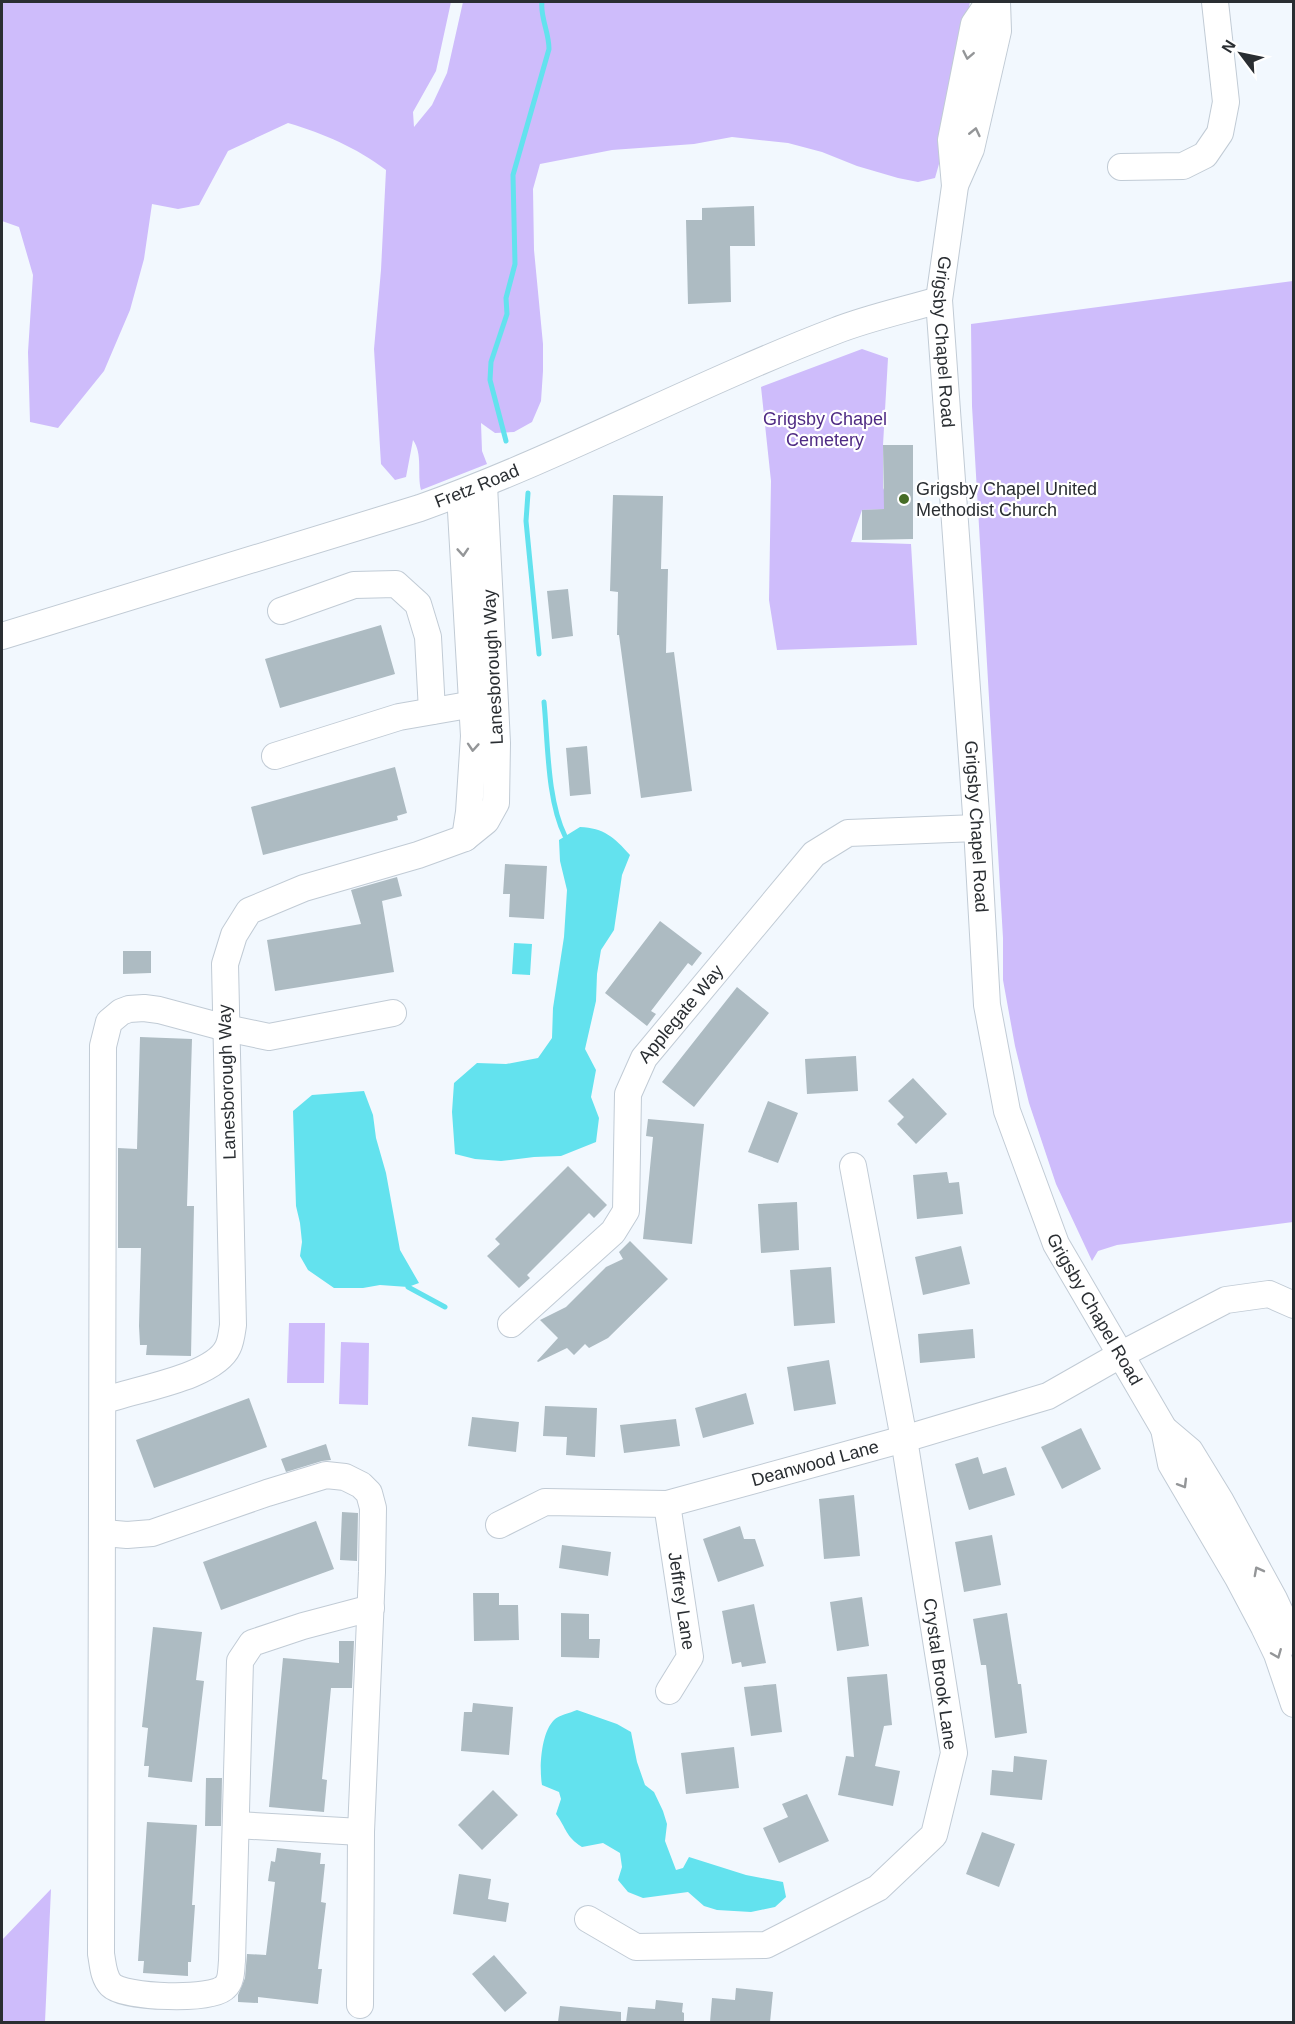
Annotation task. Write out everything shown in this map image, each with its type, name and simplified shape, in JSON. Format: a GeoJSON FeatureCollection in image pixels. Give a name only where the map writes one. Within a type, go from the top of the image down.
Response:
{"type":"FeatureCollection","features":[{"type":"Feature","properties":{"kind":"street","name":"Grigsby Chapel Road"},"geometry":{"type":"LineString","coordinates":[[989,2],[974,24],[951,140],[955,186],[939,300],[977,828],[987,1005],[1007,1111],[1056,1244],[1164,1429],[1190,1451],[1220,1500],[1274,1599],[1293,1642]]}},
{"type":"Feature","properties":{"kind":"street","name":"Grigsby Chapel Road"},"geometry":{"type":"LineString","coordinates":[[955,186],[971,149],[998,31],[997,2]]}},
{"type":"Feature","properties":{"kind":"street"},"geometry":{"type":"LineString","coordinates":[[1121,167],[1183,166],[1205,154],[1220,133],[1227,102],[1215,2]]}},
{"type":"Feature","properties":{"kind":"street","name":"Fretz Road"},"geometry":{"type":"LineString","coordinates":[[2,636],[420,508],[484,484],[701,387],[836,331],[939,300]]}},
{"type":"Feature","properties":{"kind":"street","name":"Lanesborough Way"},"geometry":{"type":"LineString","coordinates":[[103,1401],[188,1376],[218,1361],[228,1347],[233,1325],[225,964],[234,935],[249,911],[304,888],[418,855],[465,838],[486,820],[496,803],[497,743],[484,700],[478,590],[484,484]]}},
{"type":"Feature","properties":{"kind":"street","name":"Lanesborough Way"},"geometry":{"type":"LineString","coordinates":[[459,494],[478,590]]}},
{"type":"Feature","properties":{"kind":"street"},"geometry":{"type":"LineString","coordinates":[[281,610],[354,585],[396,584],[418,604],[428,637],[432,711]]}},
{"type":"Feature","properties":{"kind":"street"},"geometry":{"type":"LineString","coordinates":[[275,756],[399,717],[484,700]]}},
{"type":"Feature","properties":{"kind":"street","name":"Applegate Way"},"geometry":{"type":"LineString","coordinates":[[511,1324],[613,1232],[626,1211],[628,1094],[644,1058],[814,854],[848,833],[977,828]]}},
{"type":"Feature","properties":{"kind":"street"},"geometry":{"type":"LineString","coordinates":[[371,1608],[303,1626],[252,1643],[240,1661],[232,1960],[230,1980],[226,1987],[220,1992],[203,1995],[139,1994],[111,1985],[104,1973],[102,1954],[104,1046],[109,1022],[121,1012],[144,1008],[269,1037],[393,1013]]}},
{"type":"Feature","properties":{"kind":"street","name":"Crystal Brook Lane"},"geometry":{"type":"LineString","coordinates":[[588,1919],[636,1947],[766,1945],[878,1888],[934,1834],[954,1753],[904,1439],[853,1166]]}},
{"type":"Feature","properties":{"kind":"street","name":"Deanwood Lane"},"geometry":{"type":"LineString","coordinates":[[500,1525],[545,1502],[667,1504],[904,1439],[1048,1396],[1120,1355],[1226,1300],[1269,1294],[1293,1305]]}},
{"type":"Feature","properties":{"kind":"street","name":"Grigsby Chapel Road"},"geometry":{"type":"LineString","coordinates":[[1164,1429],[1171,1464],[1239,1578],[1264,1627],[1277,1654],[1293,1704]]}},
{"type":"Feature","properties":{"kind":"street"},"geometry":{"type":"LineString","coordinates":[[104,1533],[127,1535],[152,1533],[326,1475],[345,1477],[361,1485],[369,1493],[373,1508],[362,1832],[360,2005]]}},
{"type":"Feature","properties":{"kind":"street","name":"Jeffrey Lane"},"geometry":{"type":"LineString","coordinates":[[667,1504],[690,1657],[669,1691]]}},
{"type":"Feature","properties":{"kind":"street"},"geometry":{"type":"LineString","coordinates":[[236,1825],[362,1832]]}},
{"type":"Feature","properties":{"kind":"green space"},"geometry":{"type":"Polygon","coordinates":[[[2,2],[451,2],[436,71],[413,112],[414,127],[432,105],[447,73],[463,2],[970,2],[935,178],[918,182],[898,178],[788,143],[732,137],[694,144],[612,150],[540,164],[533,189],[534,250],[543,344],[541,401],[532,422],[514,432],[495,433],[481,423],[482,451],[487,464],[421,490],[418,451],[413,440],[406,477],[395,480],[381,464],[374,349],[386,170],[363,154],[339,142],[288,123],[228,151],[199,205],[178,209],[152,204],[144,259],[130,310],[104,371],[58,428],[30,422],[28,352],[33,275],[19,227],[2,221],[2,2]]]}},
{"type":"Feature","properties":{"kind":"green space"},"geometry":{"type":"Polygon","coordinates":[[[1293,281],[1293,1222],[1117,1245],[1098,1251],[1092,1261],[1056,1184],[1029,1103],[1015,1046],[1003,980],[1003,938],[972,406],[971,324],[1293,281]]]}},
{"type":"Feature","properties":{"kind":"green space","name":"Grigsby Chapel Cemetery"},"geometry":{"type":"Polygon","coordinates":[[[862,349],[888,358],[883,488],[894,509],[862,510],[851,542],[911,544],[917,645],[777,650],[769,600],[771,481],[761,387],[862,349]]]}},
{"type":"Feature","properties":{"kind":"green space"},"geometry":{"type":"Polygon","coordinates":[[[289,1323],[325,1323],[324,1383],[287,1383],[289,1323]]]}},
{"type":"Feature","properties":{"kind":"green space"},"geometry":{"type":"Polygon","coordinates":[[[341,1342],[369,1343],[368,1405],[339,1404],[341,1342]]]}},
{"type":"Feature","properties":{"kind":"green space"},"geometry":{"type":"Polygon","coordinates":[[[51,1889],[45,2022],[2,2022],[2,1940],[51,1889]]]}},
{"type":"Feature","properties":{"kind":"water"},"geometry":{"type":"Polygon","coordinates":[[[580,827],[596,829],[608,835],[630,855],[622,875],[614,930],[601,950],[596,1001],[585,1049],[596,1070],[591,1097],[599,1118],[596,1142],[561,1156],[501,1161],[475,1159],[455,1154],[452,1112],[454,1083],[477,1063],[506,1064],[538,1058],[552,1038],[553,1008],[564,937],[567,890],[560,861],[559,840],[580,827]]]}},
{"type":"Feature","properties":{"kind":"water"},"geometry":{"type":"Polygon","coordinates":[[[514,943],[532,944],[530,975],[512,974],[514,943]]]}},
{"type":"Feature","properties":{"kind":"water"},"geometry":{"type":"Polygon","coordinates":[[[364,1091],[373,1115],[400,1250],[419,1283],[408,1287],[380,1285],[363,1288],[334,1288],[308,1270],[300,1256],[302,1242],[296,1206],[293,1111],[312,1095],[364,1091]]]}},
{"type":"Feature","properties":{"kind":"water"},"geometry":{"type":"Polygon","coordinates":[[[577,1710],[617,1724],[631,1732],[637,1762],[645,1785],[654,1792],[663,1811],[667,1824],[665,1841],[676,1870],[683,1868],[689,1857],[746,1875],[783,1882],[786,1897],[775,1907],[751,1912],[717,1910],[704,1906],[688,1892],[643,1898],[628,1892],[618,1880],[622,1867],[620,1853],[603,1843],[582,1847],[576,1843],[556,1814],[561,1799],[559,1792],[542,1785],[542,1751],[546,1733],[554,1720],[577,1710]]]}},
{"type":"Feature","properties":{"kind":"building"},"geometry":{"type":"Polygon","coordinates":[[[754,206],[755,246],[730,246],[731,302],[688,304],[686,220],[702,220],[702,208],[754,206]]]}},
{"type":"Feature","properties":{"kind":"building","name":"Grigsby Chapel United Methodist Church"},"geometry":{"type":"Polygon","coordinates":[[[883,445],[913,445],[913,539],[862,540],[862,510],[884,509],[883,445]]]}},
{"type":"Feature","properties":{"kind":"building"},"geometry":{"type":"Polygon","coordinates":[[[613,495],[663,496],[661,569],[668,569],[666,653],[674,652],[692,791],[641,798],[619,635],[617,635],[618,592],[610,591],[613,495]]]}},
{"type":"Feature","properties":{"kind":"building"},"geometry":{"type":"Polygon","coordinates":[[[568,589],[573,636],[552,639],[547,591],[568,589]]]}},
{"type":"Feature","properties":{"kind":"building"},"geometry":{"type":"Polygon","coordinates":[[[381,625],[395,674],[280,708],[265,659],[381,625]]]}},
{"type":"Feature","properties":{"kind":"building"},"geometry":{"type":"Polygon","coordinates":[[[587,746],[591,794],[570,796],[566,748],[587,746]]]}},
{"type":"Feature","properties":{"kind":"building"},"geometry":{"type":"Polygon","coordinates":[[[395,767],[407,813],[397,816],[398,820],[263,855],[251,807],[395,767]]]}},
{"type":"Feature","properties":{"kind":"building"},"geometry":{"type":"Polygon","coordinates":[[[505,864],[547,866],[544,919],[509,917],[510,894],[503,894],[505,864]]]}},
{"type":"Feature","properties":{"kind":"building"},"geometry":{"type":"Polygon","coordinates":[[[397,877],[402,896],[382,901],[394,972],[275,991],[267,940],[361,924],[351,890],[397,877]]]}},
{"type":"Feature","properties":{"kind":"building"},"geometry":{"type":"Polygon","coordinates":[[[660,921],[702,953],[692,966],[688,963],[651,1011],[656,1014],[647,1026],[605,993],[660,921]]]}},
{"type":"Feature","properties":{"kind":"building"},"geometry":{"type":"Polygon","coordinates":[[[123,951],[151,951],[151,973],[123,974],[123,951]]]}},
{"type":"Feature","properties":{"kind":"building"},"geometry":{"type":"Polygon","coordinates":[[[737,987],[769,1013],[694,1107],[662,1082],[737,987]]]}},
{"type":"Feature","properties":{"kind":"building"},"geometry":{"type":"Polygon","coordinates":[[[140,1037],[192,1039],[187,1206],[194,1206],[191,1356],[146,1355],[147,1345],[140,1345],[139,1326],[141,1248],[118,1248],[118,1148],[137,1149],[140,1037]]]}},
{"type":"Feature","properties":{"kind":"building"},"geometry":{"type":"Polygon","coordinates":[[[856,1056],[858,1091],[807,1094],[805,1059],[856,1056]]]}},
{"type":"Feature","properties":{"kind":"building"},"geometry":{"type":"Polygon","coordinates":[[[913,1078],[947,1114],[916,1144],[897,1124],[904,1117],[888,1101],[913,1078]]]}},
{"type":"Feature","properties":{"kind":"building"},"geometry":{"type":"Polygon","coordinates":[[[768,1101],[798,1113],[778,1163],[748,1152],[768,1101]]]}},
{"type":"Feature","properties":{"kind":"building"},"geometry":{"type":"Polygon","coordinates":[[[648,1119],[704,1124],[692,1244],[643,1239],[653,1137],[646,1136],[648,1119]]]}},
{"type":"Feature","properties":{"kind":"building"},"geometry":{"type":"Polygon","coordinates":[[[568,1166],[607,1205],[594,1218],[589,1213],[527,1275],[530,1278],[519,1288],[487,1256],[500,1244],[495,1239],[568,1166]]]}},
{"type":"Feature","properties":{"kind":"building"},"geometry":{"type":"Polygon","coordinates":[[[947,1172],[949,1183],[959,1182],[963,1214],[917,1219],[913,1175],[947,1172]]]}},
{"type":"Feature","properties":{"kind":"building"},"geometry":{"type":"Polygon","coordinates":[[[797,1202],[799,1250],[761,1253],[758,1204],[797,1202]]]}},
{"type":"Feature","properties":{"kind":"building"},"geometry":{"type":"Polygon","coordinates":[[[630,1241],[668,1279],[608,1338],[589,1348],[585,1344],[574,1355],[567,1348],[538,1362],[558,1338],[540,1320],[566,1307],[606,1267],[623,1259],[619,1252],[630,1241]]]}},
{"type":"Feature","properties":{"kind":"building"},"geometry":{"type":"Polygon","coordinates":[[[961,1246],[970,1284],[923,1295],[915,1257],[961,1246]]]}},
{"type":"Feature","properties":{"kind":"building"},"geometry":{"type":"Polygon","coordinates":[[[831,1267],[835,1323],[794,1326],[790,1270],[831,1267]]]}},
{"type":"Feature","properties":{"kind":"building"},"geometry":{"type":"Polygon","coordinates":[[[973,1329],[975,1358],[920,1363],[918,1334],[973,1329]]]}},
{"type":"Feature","properties":{"kind":"building"},"geometry":{"type":"Polygon","coordinates":[[[829,1360],[836,1404],[794,1411],[787,1367],[829,1360]]]}},
{"type":"Feature","properties":{"kind":"building"},"geometry":{"type":"Polygon","coordinates":[[[746,1393],[754,1424],[703,1438],[695,1408],[746,1393]]]}},
{"type":"Feature","properties":{"kind":"building"},"geometry":{"type":"Polygon","coordinates":[[[249,1398],[267,1447],[154,1488],[136,1440],[249,1398]]]}},
{"type":"Feature","properties":{"kind":"building"},"geometry":{"type":"Polygon","coordinates":[[[545,1406],[597,1408],[595,1457],[566,1455],[567,1437],[543,1436],[545,1406]]]}},
{"type":"Feature","properties":{"kind":"building"},"geometry":{"type":"Polygon","coordinates":[[[472,1417],[519,1422],[516,1452],[468,1446],[472,1417]]]}},
{"type":"Feature","properties":{"kind":"building"},"geometry":{"type":"Polygon","coordinates":[[[676,1419],[680,1446],[624,1453],[620,1425],[676,1419]]]}},
{"type":"Feature","properties":{"kind":"building"},"geometry":{"type":"Polygon","coordinates":[[[1081,1428],[1101,1469],[1062,1489],[1041,1447],[1081,1428]]]}},
{"type":"Feature","properties":{"kind":"building"},"geometry":{"type":"Polygon","coordinates":[[[326,1444],[331,1460],[286,1472],[281,1459],[326,1444]]]}},
{"type":"Feature","properties":{"kind":"building"},"geometry":{"type":"Polygon","coordinates":[[[978,1457],[983,1474],[1006,1467],[1015,1495],[969,1510],[955,1464],[978,1457]]]}},
{"type":"Feature","properties":{"kind":"building"},"geometry":{"type":"Polygon","coordinates":[[[854,1495],[860,1556],[824,1559],[819,1499],[854,1495]]]}},
{"type":"Feature","properties":{"kind":"building"},"geometry":{"type":"Polygon","coordinates":[[[342,1512],[358,1513],[357,1561],[340,1560],[342,1512]]]}},
{"type":"Feature","properties":{"kind":"building"},"geometry":{"type":"Polygon","coordinates":[[[316,1521],[334,1569],[221,1610],[203,1562],[316,1521]]]}},
{"type":"Feature","properties":{"kind":"building"},"geometry":{"type":"Polygon","coordinates":[[[740,1526],[744,1539],[755,1539],[764,1566],[718,1582],[703,1539],[740,1526]]]}},
{"type":"Feature","properties":{"kind":"building"},"geometry":{"type":"Polygon","coordinates":[[[992,1535],[1001,1585],[964,1592],[955,1542],[992,1535]]]}},
{"type":"Feature","properties":{"kind":"building"},"geometry":{"type":"Polygon","coordinates":[[[562,1545],[611,1552],[608,1576],[559,1568],[562,1545]]]}},
{"type":"Feature","properties":{"kind":"building"},"geometry":{"type":"Polygon","coordinates":[[[473,1593],[499,1593],[499,1605],[518,1605],[519,1640],[474,1641],[473,1593]]]}},
{"type":"Feature","properties":{"kind":"building"},"geometry":{"type":"Polygon","coordinates":[[[862,1597],[869,1646],[837,1651],[830,1602],[862,1597]]]}},
{"type":"Feature","properties":{"kind":"building"},"geometry":{"type":"Polygon","coordinates":[[[754,1604],[766,1663],[742,1667],[741,1662],[732,1664],[722,1611],[754,1604]]]}},
{"type":"Feature","properties":{"kind":"building"},"geometry":{"type":"Polygon","coordinates":[[[561,1613],[589,1614],[589,1639],[600,1639],[599,1658],[561,1657],[561,1613]]]}},
{"type":"Feature","properties":{"kind":"building"},"geometry":{"type":"Polygon","coordinates":[[[1007,1613],[1018,1684],[1021,1684],[1027,1733],[995,1738],[986,1665],[981,1665],[973,1619],[1007,1613]]]}},
{"type":"Feature","properties":{"kind":"building"},"geometry":{"type":"Polygon","coordinates":[[[153,1627],[202,1632],[196,1680],[204,1681],[192,1782],[148,1777],[149,1766],[144,1766],[148,1728],[142,1727],[153,1627]]]}},
{"type":"Feature","properties":{"kind":"building"},"geometry":{"type":"Polygon","coordinates":[[[339,1641],[354,1641],[352,1688],[331,1688],[322,1779],[327,1780],[324,1812],[269,1807],[283,1658],[339,1663],[339,1641]]]}},
{"type":"Feature","properties":{"kind":"building"},"geometry":{"type":"Polygon","coordinates":[[[887,1674],[892,1725],[884,1726],[875,1766],[900,1771],[893,1806],[838,1795],[846,1756],[854,1757],[847,1677],[887,1674]]]}},
{"type":"Feature","properties":{"kind":"building"},"geometry":{"type":"Polygon","coordinates":[[[776,1684],[782,1732],[751,1736],[744,1687],[776,1684]]]}},
{"type":"Feature","properties":{"kind":"building"},"geometry":{"type":"Polygon","coordinates":[[[473,1703],[513,1707],[509,1755],[461,1751],[464,1712],[472,1712],[473,1703]]]}},
{"type":"Feature","properties":{"kind":"building"},"geometry":{"type":"Polygon","coordinates":[[[734,1747],[739,1788],[686,1794],[681,1753],[734,1747]]]}},
{"type":"Feature","properties":{"kind":"building"},"geometry":{"type":"Polygon","coordinates":[[[1014,1756],[1047,1760],[1042,1800],[990,1795],[992,1770],[1013,1772],[1014,1756]]]}},
{"type":"Feature","properties":{"kind":"building"},"geometry":{"type":"Polygon","coordinates":[[[206,1778],[222,1778],[221,1826],[205,1826],[206,1778]]]}},
{"type":"Feature","properties":{"kind":"building"},"geometry":{"type":"Polygon","coordinates":[[[493,1790],[518,1815],[482,1850],[458,1825],[493,1790]]]}},
{"type":"Feature","properties":{"kind":"building"},"geometry":{"type":"Polygon","coordinates":[[[807,1794],[829,1841],[779,1863],[763,1828],[788,1817],[782,1804],[807,1794]]]}},
{"type":"Feature","properties":{"kind":"building"},"geometry":{"type":"Polygon","coordinates":[[[147,1822],[197,1825],[192,1905],[195,1905],[188,1976],[143,1973],[144,1961],[138,1961],[147,1822]]]}},
{"type":"Feature","properties":{"kind":"building"},"geometry":{"type":"Polygon","coordinates":[[[982,1832],[1015,1844],[999,1887],[966,1874],[982,1832]]]}},
{"type":"Feature","properties":{"kind":"building"},"geometry":{"type":"Polygon","coordinates":[[[277,1848],[321,1853],[320,1864],[325,1864],[321,1902],[326,1903],[318,1969],[322,1969],[318,2004],[258,1997],[258,2003],[238,2002],[238,1995],[245,1978],[247,1954],[266,1955],[275,1882],[268,1881],[271,1861],[275,1862],[277,1848]]]}},
{"type":"Feature","properties":{"kind":"building"},"geometry":{"type":"Polygon","coordinates":[[[459,1874],[491,1879],[488,1899],[509,1903],[506,1922],[453,1914],[459,1874]]]}},
{"type":"Feature","properties":{"kind":"building"},"geometry":{"type":"Polygon","coordinates":[[[494,1955],[527,1993],[505,2012],[472,1974],[494,1955]]]}},
{"type":"Feature","properties":{"kind":"building"},"geometry":{"type":"Polygon","coordinates":[[[736,1988],[773,1992],[770,2022],[710,2022],[712,1998],[735,2000],[736,1988]]]}},
{"type":"Feature","properties":{"kind":"building"},"geometry":{"type":"Polygon","coordinates":[[[656,2000],[683,2003],[684,2022],[626,2022],[628,2007],[655,2009],[656,2000]]]}},
{"type":"Feature","properties":{"kind":"building"},"geometry":{"type":"Polygon","coordinates":[[[560,2006],[621,2012],[621,2022],[558,2022],[560,2006]]]}},
{"type":"Feature","properties":{"kind":"waterway"},"geometry":{"type":"LineString","coordinates":[[506,441],[490,380],[491,362],[507,314],[506,298],[515,264],[513,175],[549,49],[542,2]]}},
{"type":"Feature","properties":{"kind":"waterway"},"geometry":{"type":"LineString","coordinates":[[528,493],[526,521],[539,654]]}},
{"type":"Feature","properties":{"kind":"waterway"},"geometry":{"type":"LineString","coordinates":[[544,702],[552,788],[559,822],[565,836]]}},
{"type":"Feature","properties":{"kind":"waterway"},"geometry":{"type":"LineString","coordinates":[[408,1287],[445,1307]]}},
{"type":"Feature","properties":{"kind":"place","name":"Grigsby Chapel United Methodist Church"},"geometry":{"type":"Point","coordinates":[904,499]}}]}
